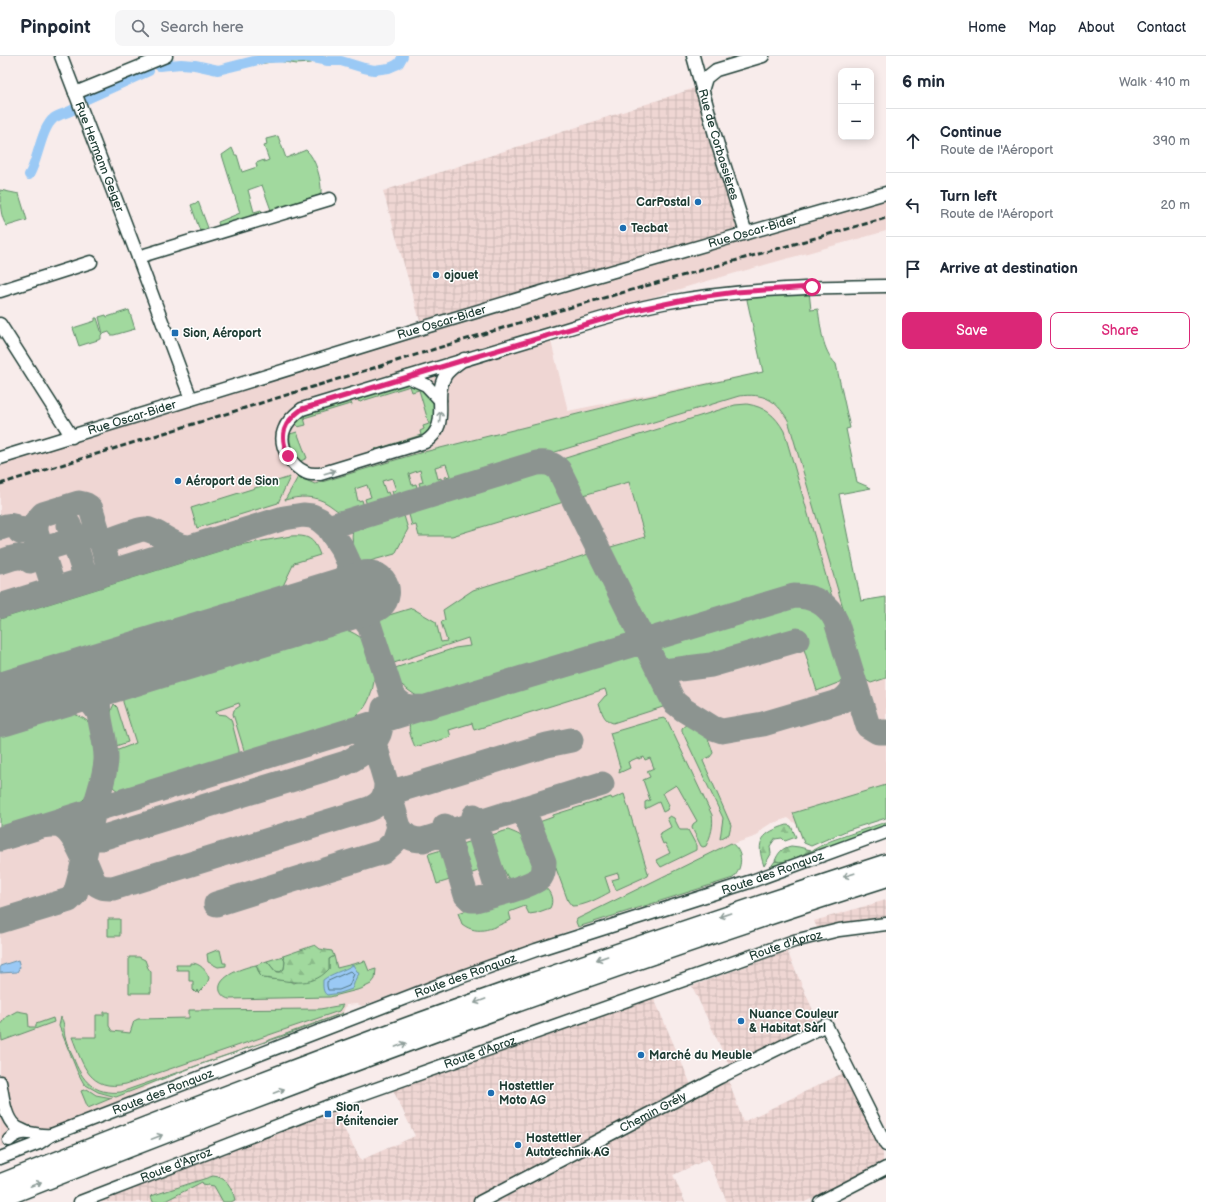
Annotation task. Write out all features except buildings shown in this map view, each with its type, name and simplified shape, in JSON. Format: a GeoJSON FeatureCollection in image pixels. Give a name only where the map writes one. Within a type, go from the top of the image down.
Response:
{"type":"FeatureCollection","features":[{"type":"Feature","properties":{"kind":"highway"},"geometry":{"type":"LineString","coordinates":[[0,1183],[251,1085],[420,1022],[694,926],[886,863]]}},
{"type":"Feature","properties":{"kind":"highway"},"geometry":{"type":"LineString","coordinates":[[0,1199],[287,1088],[515,1004],[706,937],[886,878]]}},
{"type":"Feature","properties":{"kind":"street","name":"Rue Hermann Geiger"},"geometry":{"type":"LineString","coordinates":[[60,56],[191,399]]}},
{"type":"Feature","properties":{"kind":"street"},"geometry":{"type":"LineString","coordinates":[[75,93],[166,56]]}},
{"type":"Feature","properties":{"kind":"street"},"geometry":{"type":"LineString","coordinates":[[702,91],[706,78],[716,70],[763,56]]}},
{"type":"Feature","properties":{"kind":"street"},"geometry":{"type":"LineString","coordinates":[[693,57],[703,67],[716,70]]}},
{"type":"Feature","properties":{"kind":"street","name":"Rue de Corbassières"},"geometry":{"type":"LineString","coordinates":[[693,57],[746,233]]}},
{"type":"Feature","properties":{"kind":"street","name":"Rue Oscar-Bider"},"geometry":{"type":"LineString","coordinates":[[0,458],[422,328],[886,193]]}},
{"type":"Feature","properties":{"kind":"street"},"geometry":{"type":"LineString","coordinates":[[138,257],[330,198]]}},
{"type":"Feature","properties":{"kind":"street"},"geometry":{"type":"LineString","coordinates":[[0,291],[91,262]]}},
{"type":"Feature","properties":{"kind":"street"},"geometry":{"type":"LineString","coordinates":[[464,360],[445,376],[441,387],[440,419],[437,429],[430,439],[419,444],[320,474],[305,473],[299,469],[288,456],[282,440],[284,431],[292,418],[302,409],[464,360],[628,312],[662,303],[706,296],[812,287],[886,286]]}},
{"type":"Feature","properties":{"kind":"street"},"geometry":{"type":"LineString","coordinates":[[0,324],[72,437]]}},
{"type":"Feature","properties":{"kind":"street"},"geometry":{"type":"LineString","coordinates":[[408,377],[426,385],[440,400]]}},
{"type":"Feature","properties":{"kind":"street","name":"Route des Ronquoz"},"geometry":{"type":"LineString","coordinates":[[3,1156],[39,1144],[51,1135],[529,952],[752,881],[886,832]]}},
{"type":"Feature","properties":{"kind":"street","name":"Route d'Aproz"},"geometry":{"type":"LineString","coordinates":[[80,1202],[802,938],[839,930],[886,924]]}},
{"type":"Feature","properties":{"kind":"street","name":"Chemin Grély"},"geometry":{"type":"LineString","coordinates":[[480,1202],[713,1081],[826,1025],[886,1145]]}},
{"type":"Feature","properties":{"kind":"street"},"geometry":{"type":"LineString","coordinates":[[0,1082],[10,1120],[11,1133],[10,1140],[3,1156]]}},
{"type":"Feature","properties":{"kind":"street"},"geometry":{"type":"LineString","coordinates":[[10,1120],[14,1126],[26,1132]]}},
{"type":"Feature","properties":{"kind":"street"},"geometry":{"type":"LineString","coordinates":[[10,1140],[17,1134],[26,1132]]}},
{"type":"Feature","properties":{"kind":"street"},"geometry":{"type":"LineString","coordinates":[[3,1156],[20,1146],[26,1132]]}},
{"type":"Feature","properties":{"kind":"street","name":"Route des Ronquoz"},"geometry":{"type":"LineString","coordinates":[[26,1132],[37,1135],[51,1135]]}},
{"type":"Feature","properties":{"kind":"street"},"geometry":{"type":"LineString","coordinates":[[820,1202],[886,1168]]}},
{"type":"Feature","properties":{"kind":"shaded area"},"geometry":{"type":"Polygon","coordinates":[[[701,86],[746,233],[422,328],[383,191],[701,86]]]}},
{"type":"Feature","properties":{"kind":"shaded area","name":"Aéroport de Sion"},"geometry":{"type":"Polygon","coordinates":[[[886,193],[886,231],[693,285],[548,329],[568,411],[809,362],[839,493],[861,601],[886,597],[886,813],[802,839],[796,824],[788,818],[770,824],[762,829],[757,836],[733,844],[737,853],[726,881],[571,930],[362,1006],[357,1004],[346,1005],[343,1013],[168,1075],[123,1101],[0,1147],[0,458],[886,193]]]}},
{"type":"Feature","properties":{"kind":"shaded area"},"geometry":{"type":"Polygon","coordinates":[[[886,900],[886,919],[859,921],[817,928],[814,921],[886,900]]]}},
{"type":"Feature","properties":{"kind":"shaded area"},"geometry":{"type":"Polygon","coordinates":[[[787,951],[819,1024],[728,1078],[743,1122],[843,1073],[883,1153],[883,1162],[805,1202],[727,1202],[708,1159],[673,1175],[685,1202],[94,1202],[333,1109],[361,1160],[415,1136],[393,1090],[653,996],[692,1087],[730,1067],[692,986],[787,951]]]}},
{"type":"Feature","properties":{"kind":"green space"},"geometry":{"type":"Polygon","coordinates":[[[264,56],[289,56],[297,59],[302,56],[326,56],[310,63],[296,64],[278,61],[259,64],[255,62],[256,58],[264,56]]]}},
{"type":"Feature","properties":{"kind":"green space"},"geometry":{"type":"Polygon","coordinates":[[[278,136],[286,158],[306,150],[310,154],[319,177],[321,188],[320,195],[271,210],[262,185],[248,190],[254,212],[261,210],[263,213],[219,226],[218,222],[240,213],[222,155],[232,148],[235,155],[237,155],[242,172],[257,167],[256,163],[269,160],[264,146],[267,145],[266,139],[278,136]]]}},
{"type":"Feature","properties":{"kind":"green space"},"geometry":{"type":"Polygon","coordinates":[[[0,190],[19,194],[27,220],[7,226],[3,219],[0,205],[0,190]]]}},
{"type":"Feature","properties":{"kind":"green space"},"geometry":{"type":"Polygon","coordinates":[[[198,201],[208,228],[202,231],[200,231],[191,205],[198,201]]]}},
{"type":"Feature","properties":{"kind":"green space"},"geometry":{"type":"Polygon","coordinates":[[[809,291],[811,310],[818,309],[821,331],[825,345],[831,358],[836,364],[850,428],[846,429],[857,482],[871,488],[839,494],[861,601],[886,597],[886,678],[871,683],[866,680],[844,611],[788,420],[773,402],[762,397],[748,395],[739,396],[447,485],[445,477],[450,476],[446,464],[435,467],[438,479],[441,478],[443,487],[422,493],[419,483],[423,482],[420,470],[409,474],[412,485],[416,484],[419,494],[395,501],[392,491],[396,490],[392,478],[382,481],[386,493],[388,492],[392,502],[368,509],[365,499],[371,497],[367,485],[355,489],[358,501],[362,500],[365,510],[347,515],[318,499],[301,497],[285,500],[298,477],[315,484],[412,455],[634,400],[763,372],[747,300],[748,297],[809,291]]]}},
{"type":"Feature","properties":{"kind":"green space"},"geometry":{"type":"Polygon","coordinates":[[[129,310],[135,329],[114,335],[111,335],[109,332],[103,334],[99,317],[106,315],[107,317],[129,310]]]}},
{"type":"Feature","properties":{"kind":"green space"},"geometry":{"type":"Polygon","coordinates":[[[95,318],[97,318],[102,334],[101,339],[79,346],[73,328],[95,321],[95,318]]]}},
{"type":"Feature","properties":{"kind":"green space"},"geometry":{"type":"Polygon","coordinates":[[[406,382],[416,384],[435,400],[436,421],[427,435],[377,452],[375,450],[376,448],[377,449],[421,435],[420,431],[424,429],[423,426],[429,424],[419,390],[412,392],[410,386],[361,402],[358,401],[358,398],[406,382]]]}},
{"type":"Feature","properties":{"kind":"green space"},"geometry":{"type":"Polygon","coordinates":[[[350,400],[352,405],[350,404],[304,418],[306,425],[298,427],[295,422],[304,415],[350,400]]]}},
{"type":"Feature","properties":{"kind":"green space"},"geometry":{"type":"Polygon","coordinates":[[[747,404],[759,407],[769,413],[777,420],[784,431],[832,597],[817,588],[801,586],[645,634],[604,549],[645,537],[629,482],[580,496],[563,469],[556,461],[735,405],[747,404]]]}},
{"type":"Feature","properties":{"kind":"green space"},"geometry":{"type":"Polygon","coordinates":[[[297,432],[307,458],[299,462],[294,455],[290,442],[290,434],[297,432]]]}},
{"type":"Feature","properties":{"kind":"green space"},"geometry":{"type":"Polygon","coordinates":[[[543,466],[552,470],[558,478],[568,496],[567,501],[452,536],[419,536],[416,525],[412,526],[407,507],[543,466]]]}},
{"type":"Feature","properties":{"kind":"green space"},"geometry":{"type":"Polygon","coordinates":[[[290,477],[278,503],[197,528],[191,508],[290,477]]]}},
{"type":"Feature","properties":{"kind":"green space"},"geometry":{"type":"Polygon","coordinates":[[[402,509],[408,529],[395,554],[359,564],[352,540],[352,534],[357,524],[363,520],[402,509]]]}},
{"type":"Feature","properties":{"kind":"green space"},"geometry":{"type":"Polygon","coordinates":[[[291,536],[302,536],[310,539],[318,549],[320,555],[294,563],[282,588],[0,675],[0,619],[239,545],[291,536]]]}},
{"type":"Feature","properties":{"kind":"green space"},"geometry":{"type":"Polygon","coordinates":[[[595,552],[636,631],[635,636],[437,698],[418,697],[397,681],[392,669],[455,648],[470,646],[468,638],[391,664],[376,619],[412,608],[436,622],[441,642],[447,641],[441,622],[445,620],[443,610],[473,590],[595,552]]]}},
{"type":"Feature","properties":{"kind":"green space"},"geometry":{"type":"Polygon","coordinates":[[[789,605],[808,607],[819,613],[828,633],[843,681],[817,691],[799,633],[703,662],[669,667],[661,665],[653,648],[654,645],[789,605]]]}},
{"type":"Feature","properties":{"kind":"green space"},"geometry":{"type":"Polygon","coordinates":[[[345,629],[363,640],[372,655],[374,664],[374,683],[372,692],[362,711],[351,720],[342,725],[250,753],[244,750],[233,714],[234,710],[240,706],[239,703],[216,711],[217,714],[226,715],[231,719],[239,750],[239,755],[236,760],[125,793],[119,792],[113,787],[111,781],[113,752],[136,743],[123,702],[123,697],[345,629]]]}},
{"type":"Feature","properties":{"kind":"green space"},"geometry":{"type":"Polygon","coordinates":[[[642,649],[645,652],[672,707],[666,706],[613,723],[605,718],[599,703],[607,695],[605,689],[474,730],[472,723],[449,730],[451,737],[415,747],[409,728],[411,720],[414,717],[642,649]]]}},
{"type":"Feature","properties":{"kind":"green space"},"geometry":{"type":"Polygon","coordinates":[[[114,704],[117,707],[128,742],[113,747],[110,719],[114,704]]]}},
{"type":"Feature","properties":{"kind":"green space"},"geometry":{"type":"Polygon","coordinates":[[[72,713],[89,722],[97,735],[98,762],[96,776],[91,789],[83,800],[56,815],[0,831],[0,735],[72,713]]]}},
{"type":"Feature","properties":{"kind":"green space"},"geometry":{"type":"Polygon","coordinates":[[[664,718],[667,720],[712,815],[713,823],[711,834],[706,846],[703,847],[701,846],[692,828],[693,824],[697,821],[676,785],[663,793],[669,805],[667,810],[663,812],[659,802],[645,809],[645,802],[650,800],[643,780],[650,777],[647,771],[654,768],[650,758],[645,760],[644,757],[639,759],[637,758],[628,762],[630,768],[619,773],[620,767],[610,733],[664,718]]]}},
{"type":"Feature","properties":{"kind":"green space"},"geometry":{"type":"Polygon","coordinates":[[[692,723],[703,731],[710,743],[713,753],[710,757],[704,759],[703,761],[731,825],[729,834],[720,839],[723,818],[682,731],[682,728],[687,724],[692,723]]]}},
{"type":"Feature","properties":{"kind":"green space"},"geometry":{"type":"Polygon","coordinates":[[[886,785],[886,818],[848,830],[811,846],[804,843],[793,813],[886,785]]]}},
{"type":"Feature","properties":{"kind":"green space"},"geometry":{"type":"Polygon","coordinates":[[[624,794],[648,873],[647,876],[616,890],[612,880],[619,878],[618,873],[605,877],[610,892],[587,903],[572,906],[568,901],[539,822],[553,817],[553,815],[611,797],[612,799],[624,794]]]}},
{"type":"Feature","properties":{"kind":"green space"},"geometry":{"type":"Polygon","coordinates":[[[670,816],[674,818],[680,830],[688,830],[696,845],[696,850],[661,867],[656,860],[670,853],[665,843],[663,844],[659,834],[671,827],[667,818],[670,816]]]}},
{"type":"Feature","properties":{"kind":"green space"},"geometry":{"type":"Polygon","coordinates":[[[886,822],[886,826],[770,868],[775,861],[789,861],[833,840],[886,822]]]}},
{"type":"Feature","properties":{"kind":"green space"},"geometry":{"type":"Polygon","coordinates":[[[787,825],[791,826],[796,837],[785,841],[782,838],[775,839],[770,846],[771,854],[764,866],[760,850],[763,839],[772,831],[787,825]]]}},
{"type":"Feature","properties":{"kind":"green space"},"geometry":{"type":"Polygon","coordinates":[[[508,830],[523,838],[528,844],[532,855],[533,866],[528,875],[517,879],[508,878],[501,864],[437,884],[428,854],[508,830]]]}},
{"type":"Feature","properties":{"kind":"green space"},"geometry":{"type":"Polygon","coordinates":[[[731,843],[738,850],[741,860],[739,869],[733,878],[578,927],[576,922],[577,919],[731,843]]]}},
{"type":"Feature","properties":{"kind":"green space"},"geometry":{"type":"Polygon","coordinates":[[[791,846],[811,850],[789,860],[780,862],[775,861],[781,851],[791,846]]]}},
{"type":"Feature","properties":{"kind":"green space"},"geometry":{"type":"Polygon","coordinates":[[[544,887],[551,896],[552,902],[550,908],[529,914],[525,906],[509,912],[511,920],[486,930],[474,930],[462,924],[458,913],[544,887]]]}},
{"type":"Feature","properties":{"kind":"green space"},"geometry":{"type":"Polygon","coordinates":[[[108,919],[120,919],[120,936],[108,936],[108,919]]]}},
{"type":"Feature","properties":{"kind":"green space"},"geometry":{"type":"Polygon","coordinates":[[[315,945],[320,949],[332,951],[334,956],[329,959],[329,969],[314,980],[306,982],[290,982],[263,978],[260,975],[256,965],[267,961],[275,971],[280,972],[284,969],[285,962],[283,956],[315,945]]]}},
{"type":"Feature","properties":{"kind":"green space"},"geometry":{"type":"Polygon","coordinates":[[[220,950],[223,963],[226,963],[226,966],[218,967],[208,962],[207,954],[220,950]]]}},
{"type":"Feature","properties":{"kind":"green space"},"geometry":{"type":"Polygon","coordinates":[[[283,956],[285,962],[284,969],[280,972],[275,971],[267,961],[283,956]]]}},
{"type":"Feature","properties":{"kind":"green space"},"geometry":{"type":"Polygon","coordinates":[[[334,956],[337,968],[365,961],[369,971],[376,969],[375,979],[371,984],[361,989],[330,997],[229,999],[226,998],[220,991],[222,981],[232,973],[245,968],[256,965],[260,975],[263,978],[294,983],[329,969],[329,959],[334,956]]]}},
{"type":"Feature","properties":{"kind":"green space"},"geometry":{"type":"Polygon","coordinates":[[[129,957],[139,957],[145,960],[151,972],[151,993],[129,993],[129,957]]]}},
{"type":"Feature","properties":{"kind":"green space"},"geometry":{"type":"Polygon","coordinates":[[[191,963],[197,964],[202,968],[209,978],[207,984],[198,993],[197,990],[196,993],[193,990],[193,981],[189,981],[189,970],[177,970],[176,965],[191,965],[191,963]]]}},
{"type":"Feature","properties":{"kind":"green space"},"geometry":{"type":"Polygon","coordinates":[[[343,1005],[339,1011],[126,1084],[104,1084],[89,1074],[84,1066],[72,1037],[96,1037],[96,1015],[104,1015],[104,1012],[109,1012],[109,1026],[112,1031],[130,1033],[134,1021],[138,1019],[189,1018],[189,1010],[320,1009],[343,1005]]]}},
{"type":"Feature","properties":{"kind":"green space"},"geometry":{"type":"Polygon","coordinates":[[[17,1011],[28,1013],[29,1027],[36,1027],[36,1024],[53,1018],[54,1022],[2,1041],[0,1025],[6,1017],[17,1011]]]}},
{"type":"Feature","properties":{"kind":"green space"},"geometry":{"type":"Polygon","coordinates":[[[343,1013],[286,1035],[220,1058],[256,1045],[343,1013]]]}},
{"type":"Feature","properties":{"kind":"green space"},"geometry":{"type":"Polygon","coordinates":[[[61,1017],[67,1042],[80,1073],[90,1085],[96,1089],[121,1092],[201,1064],[116,1097],[98,1092],[84,1084],[77,1071],[59,1026],[61,1017]]]}},
{"type":"Feature","properties":{"kind":"green space"},"geometry":{"type":"Polygon","coordinates":[[[87,1089],[96,1095],[112,1098],[88,1108],[81,1091],[87,1089]]]}},
{"type":"Feature","properties":{"kind":"green space"},"geometry":{"type":"Polygon","coordinates":[[[213,1176],[222,1178],[228,1184],[235,1200],[231,1202],[223,1202],[214,1186],[203,1184],[202,1182],[163,1202],[153,1202],[151,1196],[213,1176]]]}},
{"type":"Feature","properties":{"kind":"water"},"geometry":{"type":"Polygon","coordinates":[[[18,960],[20,967],[17,972],[0,973],[0,966],[18,960]]]}},
{"type":"Feature","properties":{"kind":"water"},"geometry":{"type":"Polygon","coordinates":[[[353,965],[359,974],[352,989],[340,993],[325,994],[323,980],[353,965]]]}},
{"type":"Feature","properties":{"kind":"waterway"},"geometry":{"type":"LineString","coordinates":[[159,66],[181,64],[195,65],[218,70],[266,58],[307,57],[328,61],[341,61],[374,70],[389,68],[396,65],[403,56]]}},
{"type":"Feature","properties":{"kind":"waterway"},"geometry":{"type":"LineString","coordinates":[[87,99],[149,71]]}},
{"type":"Feature","properties":{"kind":"waterway"},"geometry":{"type":"LineString","coordinates":[[29,175],[46,129],[50,123],[54,118],[74,109]]}},
{"type":"Feature","properties":{"kind":"taxiway"},"geometry":{"type":"LineString","coordinates":[[328,527],[537,463],[549,464],[559,470],[674,702],[684,710],[713,728],[722,731],[763,724],[841,701],[853,688],[854,681]]}},
{"type":"Feature","properties":{"kind":"taxiway"},"geometry":{"type":"LineString","coordinates":[[62,586],[56,585],[51,579],[36,532],[36,522],[43,514],[79,503],[86,505],[91,509],[107,561],[110,566],[118,569]]}},
{"type":"Feature","properties":{"kind":"taxiway"},"geometry":{"type":"LineString","coordinates":[[0,606],[284,518],[303,515],[312,516],[320,520],[328,527],[342,548],[348,561],[392,694],[403,705],[411,707],[426,707]]}},
{"type":"Feature","properties":{"kind":"taxiway"},"geometry":{"type":"LineString","coordinates":[[69,525],[83,569],[87,574],[94,577]]}},
{"type":"Feature","properties":{"kind":"taxiway"},"geometry":{"type":"LineString","coordinates":[[0,528],[14,526],[20,532]]}},
{"type":"Feature","properties":{"kind":"taxiway"},"geometry":{"type":"LineString","coordinates":[[104,551],[109,540],[145,529],[150,530],[172,542],[189,547]]}},
{"type":"Feature","properties":{"kind":"taxiway"},"geometry":{"type":"LineString","coordinates":[[0,562],[19,557],[23,557],[30,561],[33,553],[37,551],[90,535],[98,537],[101,541]]}},
{"type":"Feature","properties":{"kind":"taxiway"},"geometry":{"type":"LineString","coordinates":[[0,839],[426,707],[794,596],[814,599],[824,605],[833,615],[868,726],[878,732],[886,732]]}},
{"type":"Feature","properties":{"kind":"taxiway"},"geometry":{"type":"LineString","coordinates":[[319,608],[328,606],[349,607],[360,614],[370,627]]}},
{"type":"Feature","properties":{"kind":"taxiway"},"geometry":{"type":"LineString","coordinates":[[657,666],[664,671],[711,665],[797,640]]}},
{"type":"Feature","properties":{"kind":"taxiway"},"geometry":{"type":"LineString","coordinates":[[0,921],[69,900],[75,894],[103,779],[106,760],[105,743],[98,702],[99,694],[107,679],[119,668]]}},
{"type":"Feature","properties":{"kind":"taxiway"},"geometry":{"type":"LineString","coordinates":[[58,687],[77,692],[87,698],[99,713]]}},
{"type":"Feature","properties":{"kind":"taxiway"},"geometry":{"type":"LineString","coordinates":[[101,838],[346,763],[365,751],[376,739],[380,731],[384,708]]}},
{"type":"Feature","properties":{"kind":"taxiway"},"geometry":{"type":"LineString","coordinates":[[361,735],[373,744],[377,752],[399,827],[406,836],[415,839],[423,840],[602,784]]}},
{"type":"Feature","properties":{"kind":"taxiway"},"geometry":{"type":"LineString","coordinates":[[386,784],[391,788],[399,790],[547,745],[571,740]]}},
{"type":"Feature","properties":{"kind":"taxiway"},"geometry":{"type":"LineString","coordinates":[[41,826],[55,825],[66,830],[76,842],[94,882],[103,887],[113,888],[369,809],[377,805],[382,800],[385,793],[386,784]]}},
{"type":"Feature","properties":{"kind":"taxiway"},"geometry":{"type":"LineString","coordinates":[[445,826],[466,895],[471,900],[475,900],[500,894],[530,884],[542,875],[544,870],[544,862],[526,816],[523,813],[516,811]]}},
{"type":"Feature","properties":{"kind":"taxiway"},"geometry":{"type":"LineString","coordinates":[[474,816],[497,889],[505,892]]}},
{"type":"Feature","properties":{"kind":"taxiway"},"geometry":{"type":"LineString","coordinates":[[216,904],[383,852],[394,842],[399,827]]}},
{"type":"Feature","properties":{"kind":"runway"},"geometry":{"type":"LineString","coordinates":[[0,705],[368,592]]}},
{"type":"Feature","properties":{"kind":"railway"},"geometry":{"type":"LineString","coordinates":[[0,484],[554,312],[886,218]]}},
{"type":"Feature","properties":{"kind":"place","name":"CarPostal"},"geometry":{"type":"Point","coordinates":[698,202]}},
{"type":"Feature","properties":{"kind":"place","name":"Tecbat"},"geometry":{"type":"Point","coordinates":[623,228]}},
{"type":"Feature","properties":{"kind":"place","name":"ojouet"},"geometry":{"type":"Point","coordinates":[436,275]}},
{"type":"Feature","properties":{"kind":"place","name":"Sion, Aéroport"},"geometry":{"type":"Point","coordinates":[175,333]}},
{"type":"Feature","properties":{"kind":"place","name":"Aéroport de Sion"},"geometry":{"type":"Point","coordinates":[178,481]}},
{"type":"Feature","properties":{"kind":"place","name":"Nuance Couleur & Habitat Sàrl"},"geometry":{"type":"Point","coordinates":[741,1021]}},
{"type":"Feature","properties":{"kind":"place","name":"Marché du Meuble"},"geometry":{"type":"Point","coordinates":[641,1055]}},
{"type":"Feature","properties":{"kind":"place","name":"Hostettler Moto AG"},"geometry":{"type":"Point","coordinates":[491,1093]}},
{"type":"Feature","properties":{"kind":"place","name":"Sion, Pénitencier"},"geometry":{"type":"Point","coordinates":[328,1114]}},
{"type":"Feature","properties":{"kind":"place","name":"Hostettler Autotechnik AG"},"geometry":{"type":"Point","coordinates":[518,1145]}},
{"type":"Feature","properties":{"kind":"route"},"geometry":{"type":"LineString","coordinates":[[288,456],[282,437],[288,423],[302,409],[464,360],[662,303],[736,292],[812,287]]}}]}
